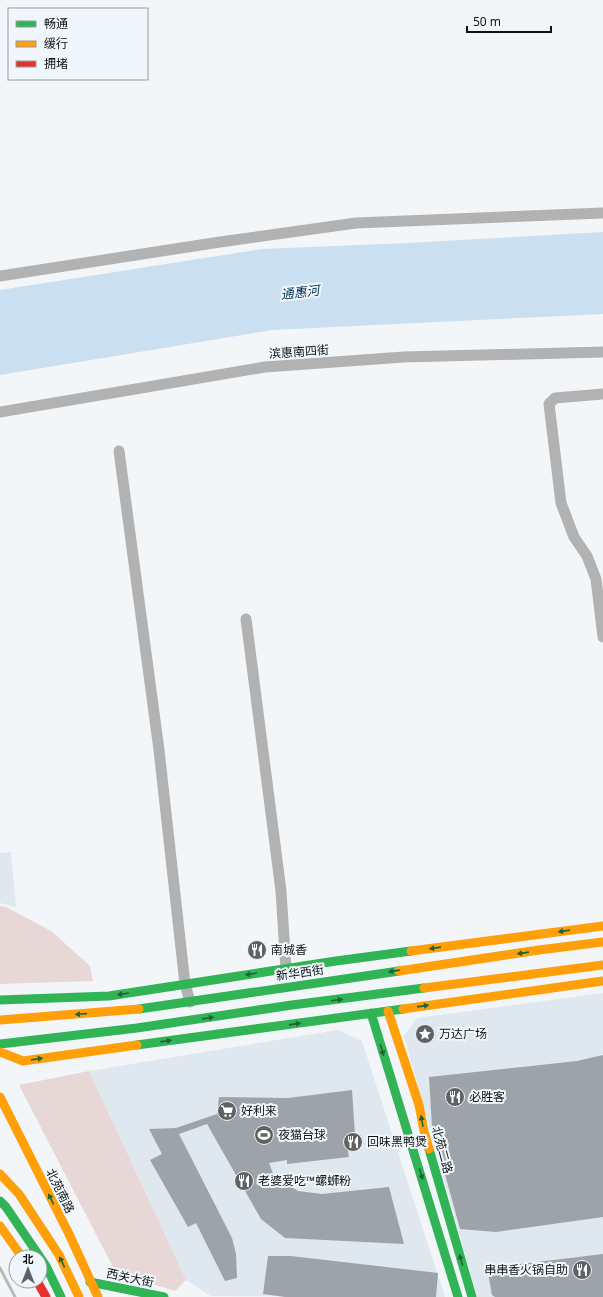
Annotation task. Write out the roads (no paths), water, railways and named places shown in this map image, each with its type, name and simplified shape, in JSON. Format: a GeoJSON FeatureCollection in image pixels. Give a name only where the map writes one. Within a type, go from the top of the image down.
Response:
{"type":"FeatureCollection","features":[{"type":"Feature","properties":{"kind":"main road"},"geometry":{"type":"LineString","coordinates":[[0,1000],[109,996],[286,969],[603,926]]}},
{"type":"Feature","properties":{"kind":"main road","name":"新华西街"},"geometry":{"type":"LineString","coordinates":[[0,1020],[131,1010],[531,951],[603,942]]}},
{"type":"Feature","properties":{"kind":"main road"},"geometry":{"type":"LineString","coordinates":[[0,1044],[137,1028],[292,1005],[603,965]]}},
{"type":"Feature","properties":{"kind":"main road"},"geometry":{"type":"LineString","coordinates":[[0,1052],[23,1061],[603,981]]}},
{"type":"Feature","properties":{"kind":"main road","name":"北苑二路"},"geometry":{"type":"LineString","coordinates":[[388,1011],[419,1106],[424,1131],[472,1297]]}},
{"type":"Feature","properties":{"kind":"main road"},"geometry":{"type":"LineString","coordinates":[[371,1013],[458,1297]]}},
{"type":"Feature","properties":{"kind":"main road","name":"北苑南路"},"geometry":{"type":"LineString","coordinates":[[0,1097],[69,1234],[94,1289]]}},
{"type":"Feature","properties":{"kind":"main road"},"geometry":{"type":"LineString","coordinates":[[0,1174],[19,1194],[59,1255],[80,1297]]}},
{"type":"Feature","properties":{"kind":"main road"},"geometry":{"type":"LineString","coordinates":[[0,1201],[6,1207],[46,1266],[61,1297]]}},
{"type":"Feature","properties":{"kind":"main road"},"geometry":{"type":"LineString","coordinates":[[0,1226],[16,1249]]}},
{"type":"Feature","properties":{"kind":"main road","name":"西关大街"},"geometry":{"type":"LineString","coordinates":[[94,1289],[134,1297]]}},
{"type":"Feature","properties":{"kind":"main road","name":"西关大街"},"geometry":{"type":"LineString","coordinates":[[94,1289],[164,1297]]}},
{"type":"Feature","properties":{"kind":"street"},"geometry":{"type":"LineString","coordinates":[[0,276],[220,242],[356,223],[603,213]]}},
{"type":"Feature","properties":{"kind":"street","name":"滨惠南四街"},"geometry":{"type":"LineString","coordinates":[[0,412],[265,367],[404,356],[603,352]]}},
{"type":"Feature","properties":{"kind":"street"},"geometry":{"type":"LineString","coordinates":[[603,394],[555,398],[549,404],[561,503],[574,537],[587,556],[596,579],[603,636]]}},
{"type":"Feature","properties":{"kind":"street"},"geometry":{"type":"LineString","coordinates":[[119,451],[160,750],[185,984],[190,1002]]}},
{"type":"Feature","properties":{"kind":"street"},"geometry":{"type":"LineString","coordinates":[[246,619],[282,891],[286,969]]}},
{"type":"Feature","properties":{"kind":"water","name":"通惠河"},"geometry":{"type":"Polygon","coordinates":[[[603,232],[603,314],[272,330],[0,375],[0,290],[262,249],[408,243],[603,232]]]}},
{"type":"Feature","properties":{"kind":"railway"},"geometry":{"type":"LineString","coordinates":[[0,1268],[15,1297]]}},
{"type":"Feature","properties":{"kind":"place","name":"南城香"},"geometry":{"type":"Point","coordinates":[257,950]}},
{"type":"Feature","properties":{"kind":"place","name":"万达广场"},"geometry":{"type":"Point","coordinates":[425,1034]}},
{"type":"Feature","properties":{"kind":"place","name":"必胜客"},"geometry":{"type":"Point","coordinates":[455,1097]}},
{"type":"Feature","properties":{"kind":"place","name":"好利来"},"geometry":{"type":"Point","coordinates":[227,1111]}},
{"type":"Feature","properties":{"kind":"place","name":"夜猫台球"},"geometry":{"type":"Point","coordinates":[264,1135]}},
{"type":"Feature","properties":{"kind":"place","name":"回味黑鸭煲"},"geometry":{"type":"Point","coordinates":[353,1142]}},
{"type":"Feature","properties":{"kind":"place","name":"老婆爱吃™螺蛳粉"},"geometry":{"type":"Point","coordinates":[244,1181]}},
{"type":"Feature","properties":{"kind":"place","name":"串串香火锅自助"},"geometry":{"type":"Point","coordinates":[582,1270]}}]}
